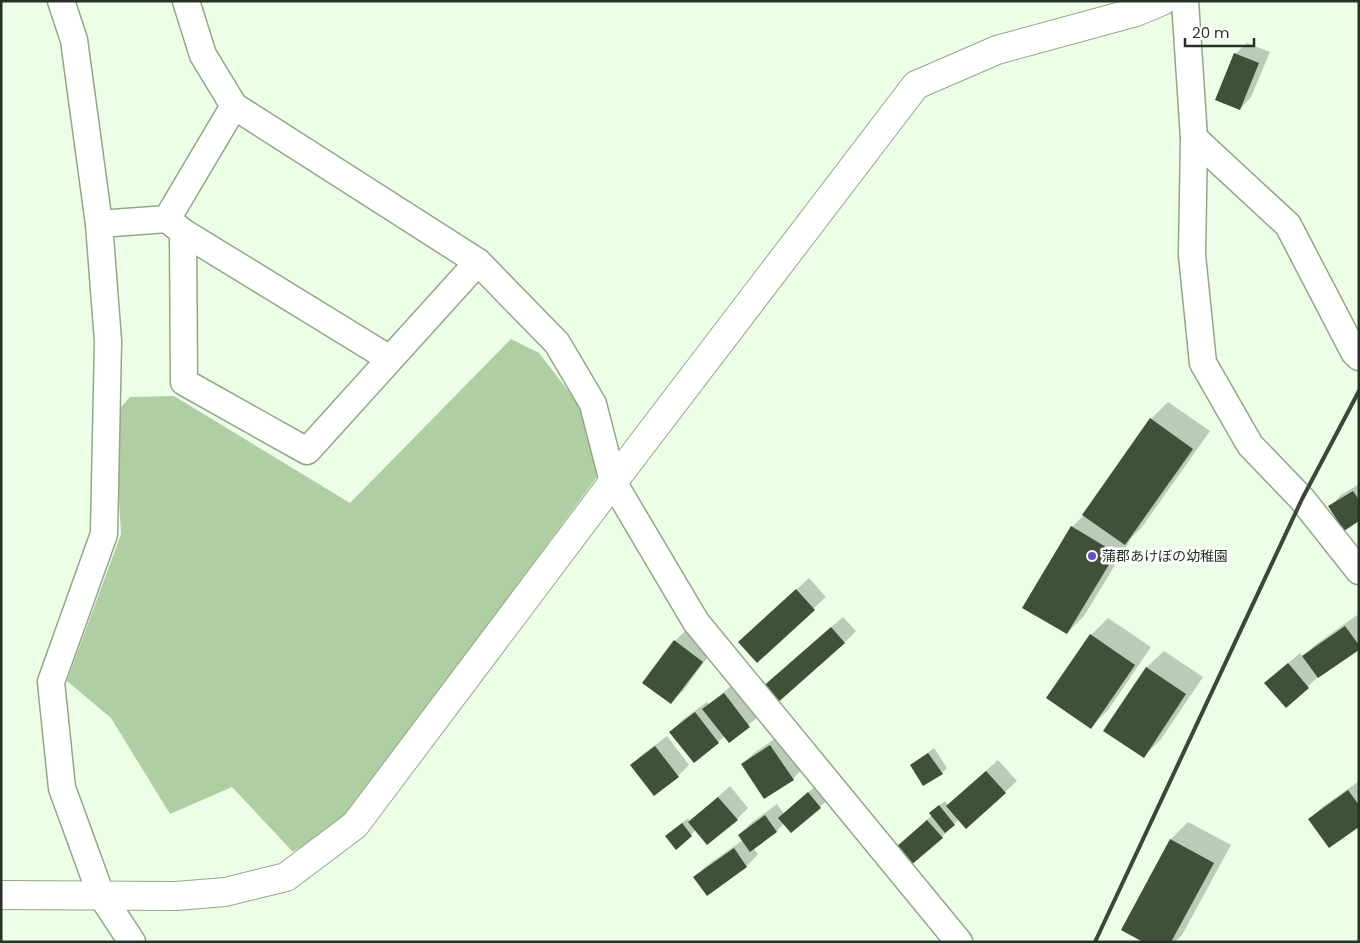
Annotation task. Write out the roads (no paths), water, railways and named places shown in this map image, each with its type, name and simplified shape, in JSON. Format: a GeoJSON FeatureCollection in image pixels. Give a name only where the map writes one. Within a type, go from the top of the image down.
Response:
{"type":"FeatureCollection","features":[{"type":"Feature","properties":{"kind":"street"},"geometry":{"type":"LineString","coordinates":[[60,1],[74,40],[99,224],[108,341],[104,534],[51,682],[62,788],[101,895],[132,942]]}},
{"type":"Feature","properties":{"kind":"street"},"geometry":{"type":"LineString","coordinates":[[186,1],[203,55],[234,106],[478,262],[557,343],[593,404],[613,482],[696,622],[959,942]]}},
{"type":"Feature","properties":{"kind":"street"},"geometry":{"type":"LineString","coordinates":[[1,895],[176,896],[225,892],[286,877],[355,825],[613,482],[916,85],[997,50],[1136,12],[1162,1]]}},
{"type":"Feature","properties":{"kind":"street"},"geometry":{"type":"LineString","coordinates":[[1185,1],[1194,138],[1192,255],[1204,364],[1250,445],[1302,499],[1359,571]]}},
{"type":"Feature","properties":{"kind":"street"},"geometry":{"type":"LineString","coordinates":[[234,106],[175,226],[184,382],[307,451],[478,262]]}},
{"type":"Feature","properties":{"kind":"street"},"geometry":{"type":"LineString","coordinates":[[1194,138],[1288,224],[1354,352],[1359,357]]}},
{"type":"Feature","properties":{"kind":"street"},"geometry":{"type":"LineString","coordinates":[[99,224],[175,226],[390,359]]}},
{"type":"Feature","properties":{"kind":"railway"},"geometry":{"type":"LineString","coordinates":[[1095,942],[1302,499],[1359,391]]}},
{"type":"Feature","properties":{"kind":"place","name":"蒲郡あけぼの幼稚園"},"geometry":{"type":"Point","coordinates":[1092,556]}}]}
